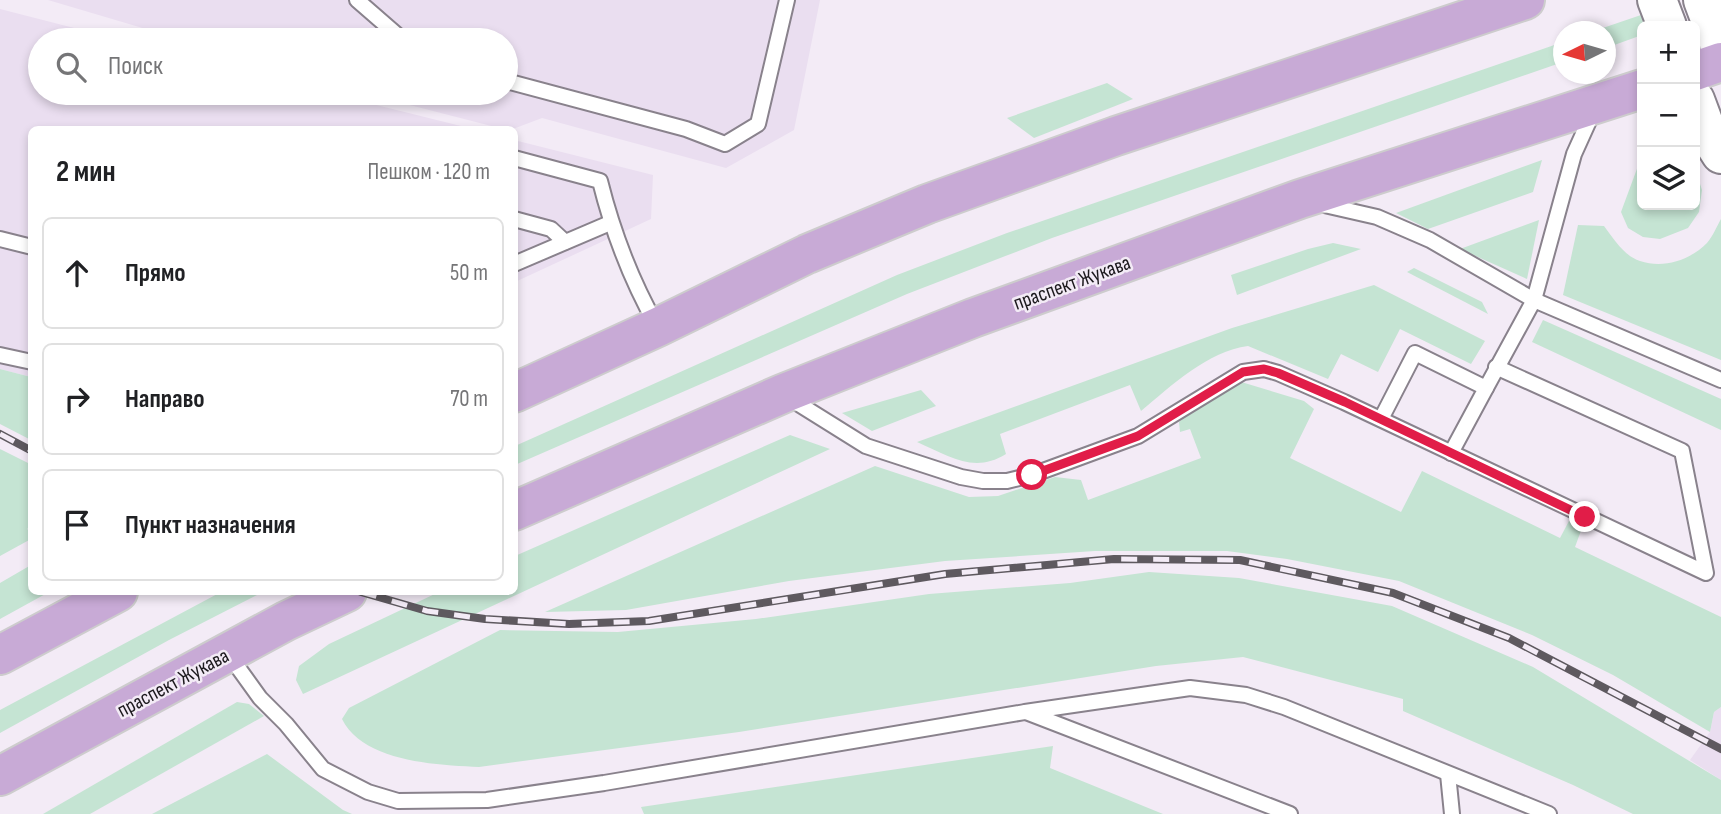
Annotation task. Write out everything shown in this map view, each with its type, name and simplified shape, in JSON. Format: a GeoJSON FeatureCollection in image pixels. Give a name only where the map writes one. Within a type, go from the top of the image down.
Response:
{"type":"FeatureCollection","features":[{"type":"Feature","properties":{"kind":"main road"},"geometry":{"type":"LineString","coordinates":[[518,391],[807,254],[927,204],[1116,136],[1525,0]]}},
{"type":"Feature","properties":{"kind":"main road"},"geometry":{"type":"LineString","coordinates":[[1657,0],[1665,21]]}},
{"type":"Feature","properties":{"kind":"main road"},"geometry":{"type":"LineString","coordinates":[[1703,0],[1721,48]]}},
{"type":"Feature","properties":{"kind":"main road"},"geometry":{"type":"LineString","coordinates":[[1700,69],[1721,62]]}},
{"type":"Feature","properties":{"kind":"main road","name":"праспект Жукава"},"geometry":{"type":"LineString","coordinates":[[519,497],[973,318],[1300,199],[1637,91]]}},
{"type":"Feature","properties":{"kind":"main road"},"geometry":{"type":"LineString","coordinates":[[1700,113],[1707,132],[1721,154]]}},
{"type":"Feature","properties":{"kind":"main road"},"geometry":{"type":"LineString","coordinates":[[0,655],[112,595]]}},
{"type":"Feature","properties":{"kind":"main road","name":"праспект Жукава"},"geometry":{"type":"LineString","coordinates":[[0,776],[286,621],[341,595]]}},
{"type":"Feature","properties":{"kind":"lane"},"geometry":{"type":"LineString","coordinates":[[357,0],[389,28]]}},
{"type":"Feature","properties":{"kind":"lane"},"geometry":{"type":"LineString","coordinates":[[518,83],[687,129],[725,144],[758,124],[787,0]]}},
{"type":"Feature","properties":{"kind":"lane"},"geometry":{"type":"LineString","coordinates":[[1451,453],[1534,300],[1574,154],[1597,104]]}},
{"type":"Feature","properties":{"kind":"lane"},"geometry":{"type":"LineString","coordinates":[[518,159],[600,181],[610,223],[625,262],[658,327]]}},
{"type":"Feature","properties":{"kind":"lane"},"geometry":{"type":"LineString","coordinates":[[1300,199],[1377,217],[1430,240],[1534,300],[1721,380]]}},
{"type":"Feature","properties":{"kind":"lane"},"geometry":{"type":"LineString","coordinates":[[518,220],[551,229],[565,242]]}},
{"type":"Feature","properties":{"kind":"lane"},"geometry":{"type":"LineString","coordinates":[[518,262],[610,223]]}},
{"type":"Feature","properties":{"kind":"lane"},"geometry":{"type":"LineString","coordinates":[[0,239],[28,246]]}},
{"type":"Feature","properties":{"kind":"lane"},"geometry":{"type":"LineString","coordinates":[[1381,419],[1415,353],[1486,388]]}},
{"type":"Feature","properties":{"kind":"lane"},"geometry":{"type":"LineString","coordinates":[[0,355],[28,361]]}},
{"type":"Feature","properties":{"kind":"lane"},"geometry":{"type":"LineString","coordinates":[[782,394],[866,446],[961,477],[1007,481],[1032,475],[1138,436],[1243,372],[1264,369],[1381,419],[1706,573],[1682,452],[1496,367]]}},
{"type":"Feature","properties":{"kind":"lane"},"geometry":{"type":"LineString","coordinates":[[228,654],[260,698],[286,724],[323,769],[368,792],[398,801],[487,800],[604,783],[1025,712],[1190,688],[1246,695],[1283,707],[1549,814]]}},
{"type":"Feature","properties":{"kind":"lane"},"geometry":{"type":"LineString","coordinates":[[1025,712],[1290,814]]}},
{"type":"Feature","properties":{"kind":"lane"},"geometry":{"type":"LineString","coordinates":[[1448,774],[1452,814]]}},
{"type":"Feature","properties":{"kind":"shaded area"},"geometry":{"type":"Polygon","coordinates":[[[48,0],[820,0],[794,130],[726,168],[542,118],[518,127],[491,126],[410,105],[518,105],[518,28],[142,28],[48,0]]]}},
{"type":"Feature","properties":{"kind":"shaded area"},"geometry":{"type":"Polygon","coordinates":[[[0,9],[74,28],[28,28],[28,105],[376,105],[461,126],[28,126],[28,376],[0,369],[0,9]]]}},
{"type":"Feature","properties":{"kind":"shaded area"},"geometry":{"type":"Polygon","coordinates":[[[518,141],[653,175],[651,219],[518,281],[518,141]]]}},
{"type":"Feature","properties":{"kind":"shaded area"},"geometry":{"type":"Polygon","coordinates":[[[1721,707],[1721,780],[1690,760],[1710,732],[1714,712],[1721,707]]]}},
{"type":"Feature","properties":{"kind":"green space"},"geometry":{"type":"Polygon","coordinates":[[[1641,15],[1643,21],[1637,21],[1637,37],[1616,44],[1616,24],[1641,15]]]}},
{"type":"Feature","properties":{"kind":"green space"},"geometry":{"type":"Polygon","coordinates":[[[1553,45],[1553,65],[1052,238],[907,294],[518,464],[518,445],[897,275],[1007,233],[1553,45]]]}},
{"type":"Feature","properties":{"kind":"green space"},"geometry":{"type":"Polygon","coordinates":[[[1107,83],[1133,99],[1034,138],[1007,118],[1107,83]]]}},
{"type":"Feature","properties":{"kind":"green space"},"geometry":{"type":"Polygon","coordinates":[[[1542,160],[1533,192],[1428,229],[1396,213],[1542,160]]]}},
{"type":"Feature","properties":{"kind":"green space"},"geometry":{"type":"Polygon","coordinates":[[[1637,169],[1637,210],[1699,210],[1688,228],[1660,239],[1643,237],[1628,228],[1621,212],[1637,169]]]}},
{"type":"Feature","properties":{"kind":"green space"},"geometry":{"type":"Polygon","coordinates":[[[1721,219],[1721,360],[1563,295],[1578,225],[1604,226],[1634,259],[1658,264],[1685,258],[1700,249],[1709,240],[1721,219]]]}},
{"type":"Feature","properties":{"kind":"green space"},"geometry":{"type":"Polygon","coordinates":[[[1539,220],[1527,279],[1460,249],[1539,220]]]}},
{"type":"Feature","properties":{"kind":"green space"},"geometry":{"type":"Polygon","coordinates":[[[1333,243],[1361,249],[1237,295],[1231,275],[1333,243]]]}},
{"type":"Feature","properties":{"kind":"green space"},"geometry":{"type":"Polygon","coordinates":[[[1414,268],[1482,302],[1488,314],[1407,272],[1414,268]]]}},
{"type":"Feature","properties":{"kind":"green space"},"geometry":{"type":"Polygon","coordinates":[[[1374,285],[1485,341],[1471,364],[1400,329],[1378,372],[1341,354],[1328,379],[1248,346],[1233,349],[1204,362],[1141,411],[1130,385],[1000,434],[1006,454],[994,460],[983,463],[962,461],[917,442],[1232,328],[1374,285]]]}},
{"type":"Feature","properties":{"kind":"green space"},"geometry":{"type":"Polygon","coordinates":[[[1543,320],[1721,399],[1721,430],[1532,342],[1543,320]]]}},
{"type":"Feature","properties":{"kind":"green space"},"geometry":{"type":"Polygon","coordinates":[[[0,369],[28,376],[28,438],[0,424],[0,369]]]}},
{"type":"Feature","properties":{"kind":"green space"},"geometry":{"type":"Polygon","coordinates":[[[1238,381],[1304,401],[1314,409],[1290,458],[1401,512],[1422,471],[1560,538],[1569,521],[1582,528],[1575,547],[1721,617],[1721,707],[1714,712],[1710,732],[1613,675],[1532,635],[1399,581],[1287,559],[1227,551],[1095,551],[945,561],[789,581],[626,610],[545,612],[875,466],[969,497],[998,496],[1055,477],[1081,480],[1088,500],[1201,458],[1190,429],[1180,432],[1179,422],[1191,411],[1238,381]]]}},
{"type":"Feature","properties":{"kind":"green space"},"geometry":{"type":"Polygon","coordinates":[[[921,390],[936,406],[872,431],[842,413],[921,390]]]}},
{"type":"Feature","properties":{"kind":"green space"},"geometry":{"type":"Polygon","coordinates":[[[790,435],[830,449],[518,594],[518,555],[790,435]]]}},
{"type":"Feature","properties":{"kind":"green space"},"geometry":{"type":"Polygon","coordinates":[[[0,449],[28,463],[28,541],[0,556],[0,449]]]}},
{"type":"Feature","properties":{"kind":"green space"},"geometry":{"type":"Polygon","coordinates":[[[28,567],[28,595],[44,595],[0,619],[0,583],[28,567]]]}},
{"type":"Feature","properties":{"kind":"green space"},"geometry":{"type":"Polygon","coordinates":[[[1149,572],[1239,578],[1392,606],[1533,667],[1721,780],[1721,814],[1633,814],[1403,711],[1403,699],[1243,657],[1156,666],[739,732],[479,767],[443,765],[384,753],[352,733],[342,719],[349,708],[500,630],[618,632],[756,619],[929,594],[1070,583],[1149,572]]]}},
{"type":"Feature","properties":{"kind":"green space"},"geometry":{"type":"Polygon","coordinates":[[[215,595],[257,595],[0,733],[0,710],[215,595]]]}},
{"type":"Feature","properties":{"kind":"green space"},"geometry":{"type":"Polygon","coordinates":[[[433,595],[516,595],[303,694],[296,680],[299,666],[329,644],[433,595]]]}},
{"type":"Feature","properties":{"kind":"green space"},"geometry":{"type":"Polygon","coordinates":[[[237,702],[249,704],[264,716],[90,814],[43,814],[237,702]]]}},
{"type":"Feature","properties":{"kind":"green space"},"geometry":{"type":"Polygon","coordinates":[[[1053,746],[1050,768],[1163,814],[644,814],[641,807],[1053,746]]]}},
{"type":"Feature","properties":{"kind":"green space"},"geometry":{"type":"Polygon","coordinates":[[[267,754],[352,814],[152,814],[267,754]]]}},
{"type":"Feature","properties":{"kind":"railway"},"geometry":{"type":"LineString","coordinates":[[0,434],[28,449]]}},
{"type":"Feature","properties":{"kind":"railway"},"geometry":{"type":"LineString","coordinates":[[371,595],[427,611],[485,619],[569,624],[649,621],[945,574],[1114,559],[1240,560],[1393,593],[1509,638],[1721,749]]}},
{"type":"Feature","properties":{"kind":"route"},"geometry":{"type":"LineString","coordinates":[[1032,475],[1138,436],[1243,372],[1264,369],[1345,402],[1585,517]]}}]}
